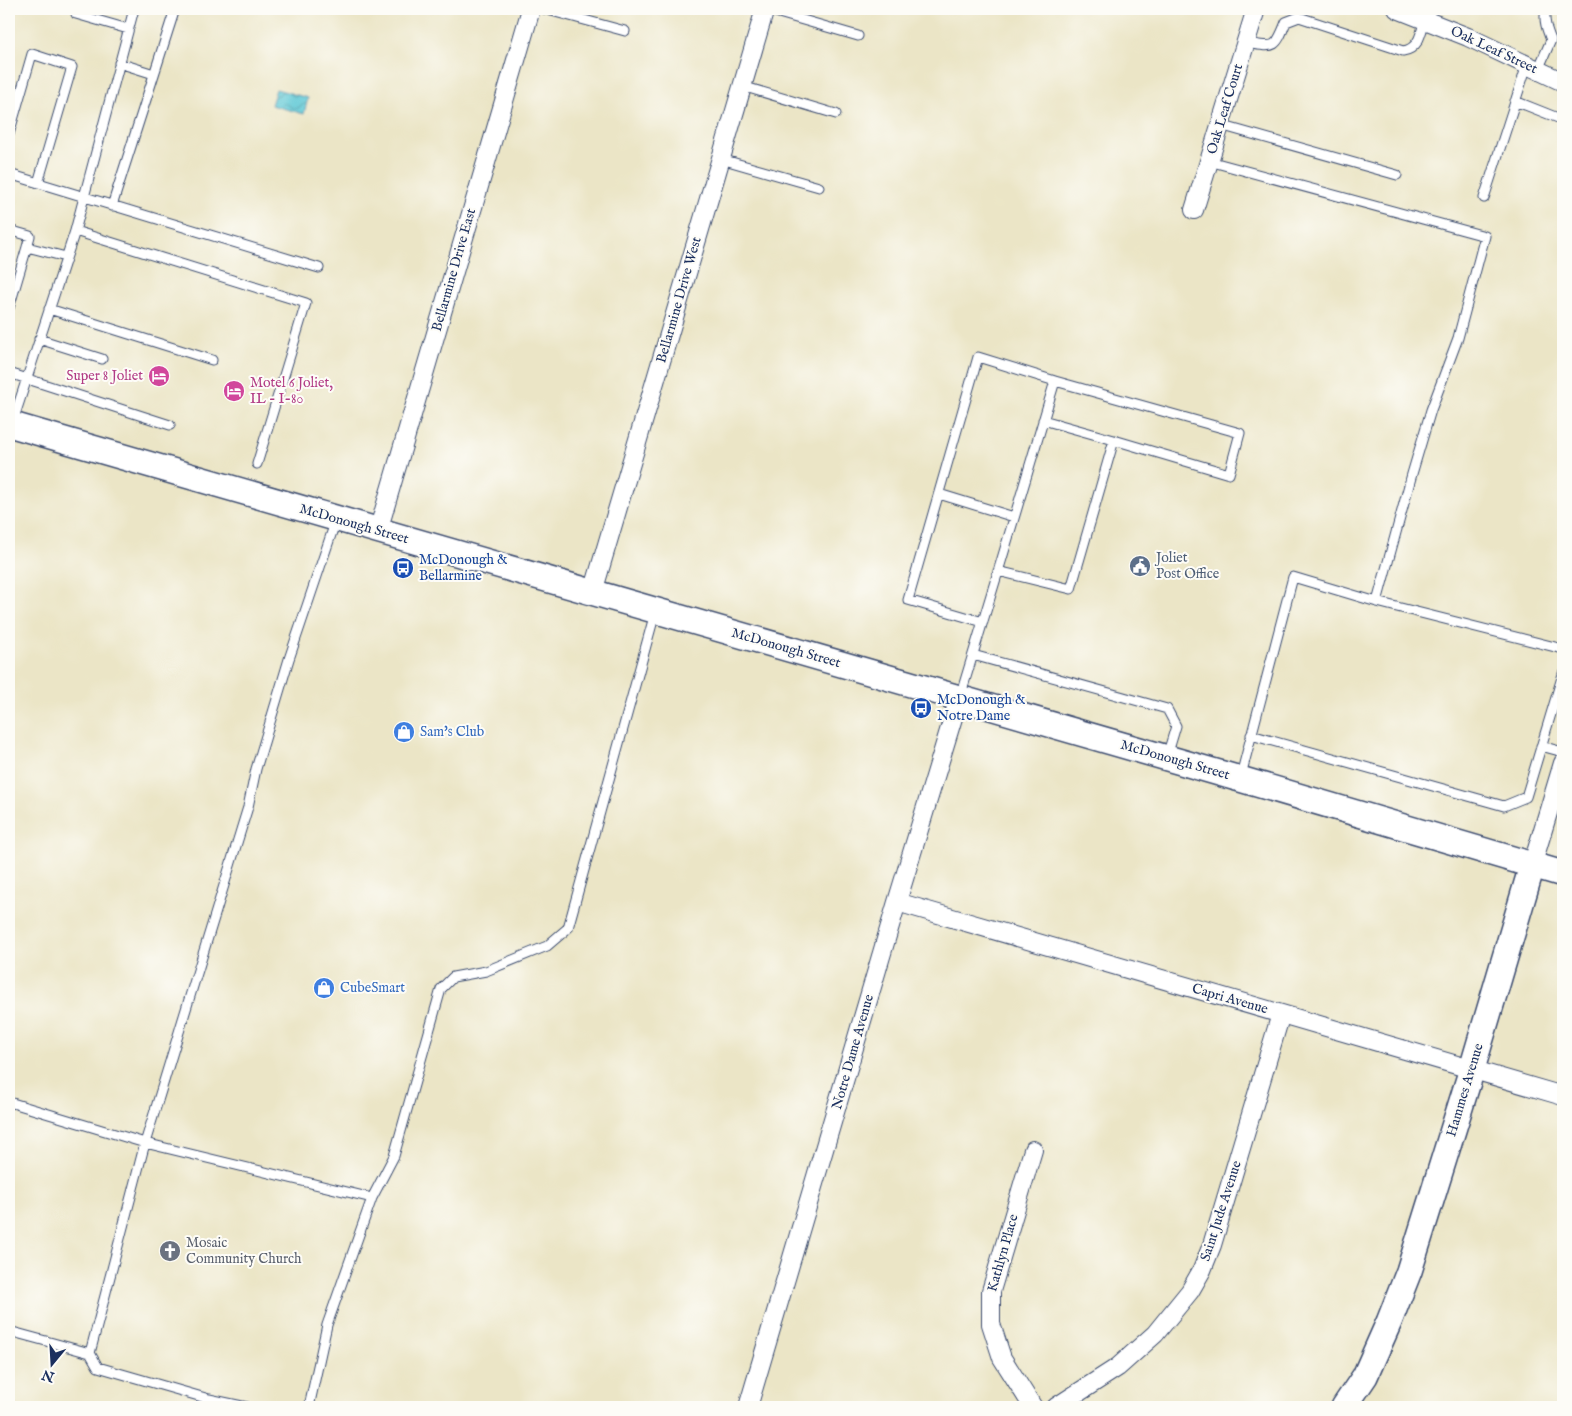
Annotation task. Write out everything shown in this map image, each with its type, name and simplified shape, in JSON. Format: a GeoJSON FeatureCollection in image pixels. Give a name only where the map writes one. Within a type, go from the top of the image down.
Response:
{"type":"FeatureCollection","features":[{"type":"Feature","properties":{"kind":"street","name":"Bellarmine Drive East"},"geometry":{"type":"LineString","coordinates":[[378,531],[531,9]]}},
{"type":"Feature","properties":{"kind":"street","name":"Bellarmine Drive West"},"geometry":{"type":"LineString","coordinates":[[593,592],[765,9]]}},
{"type":"Feature","properties":{"kind":"street","name":"Oak Leaf Court"},"geometry":{"type":"LineString","coordinates":[[1194,210],[1256,9]]}},
{"type":"Feature","properties":{"kind":"street","name":"Oak Leaf Street"},"geometry":{"type":"LineString","coordinates":[[1397,9],[1468,37],[1563,82]]}},
{"type":"Feature","properties":{"kind":"street","name":"McDonough Street"},"geometry":{"type":"LineString","coordinates":[[10,424],[1563,874]]}},
{"type":"Feature","properties":{"kind":"street","name":"Notre Dame Avenue"},"geometry":{"type":"LineString","coordinates":[[748,1407],[897,902],[960,698]]}},
{"type":"Feature","properties":{"kind":"street","name":"Hammes Avenue"},"geometry":{"type":"LineString","coordinates":[[1344,1407],[1365,1376],[1409,1271],[1562,768]]}},
{"type":"Feature","properties":{"kind":"street","name":"Capri Avenue"},"geometry":{"type":"LineString","coordinates":[[897,902],[1563,1096]]}},
{"type":"Feature","properties":{"kind":"street","name":"Saint Jude Avenue"},"geometry":{"type":"LineString","coordinates":[[1056,1407],[1118,1367],[1155,1334],[1190,1292],[1202,1270],[1212,1245],[1281,1014]]}},
{"type":"Feature","properties":{"kind":"street","name":"Kathlyn Place"},"geometry":{"type":"LineString","coordinates":[[1033,1150],[991,1291],[991,1324],[1002,1358],[1033,1407]]}},
{"type":"Feature","properties":{"kind":"lane"},"geometry":{"type":"LineString","coordinates":[[81,9],[76,14],[128,29]]}},
{"type":"Feature","properties":{"kind":"lane"},"geometry":{"type":"LineString","coordinates":[[10,424],[75,231],[134,9]]}},
{"type":"Feature","properties":{"kind":"lane"},"geometry":{"type":"LineString","coordinates":[[112,206],[175,9]]}},
{"type":"Feature","properties":{"kind":"lane"},"geometry":{"type":"LineString","coordinates":[[544,9],[625,32]]}},
{"type":"Feature","properties":{"kind":"lane"},"geometry":{"type":"LineString","coordinates":[[765,9],[858,36]]}},
{"type":"Feature","properties":{"kind":"lane"},"geometry":{"type":"LineString","coordinates":[[1484,198],[1515,102],[1533,67],[1551,40],[1546,28],[1544,15],[1546,9]]}},
{"type":"Feature","properties":{"kind":"lane"},"geometry":{"type":"LineString","coordinates":[[1245,44],[1274,45],[1279,41],[1286,22],[1299,17],[1403,51],[1410,50],[1416,46],[1426,19]]}},
{"type":"Feature","properties":{"kind":"lane"},"geometry":{"type":"LineString","coordinates":[[9,134],[32,54],[72,67],[38,183]]}},
{"type":"Feature","properties":{"kind":"lane"},"geometry":{"type":"LineString","coordinates":[[119,63],[154,74]]}},
{"type":"Feature","properties":{"kind":"lane"},"geometry":{"type":"LineString","coordinates":[[742,86],[836,114]]}},
{"type":"Feature","properties":{"kind":"lane"},"geometry":{"type":"LineString","coordinates":[[1515,102],[1563,120]]}},
{"type":"Feature","properties":{"kind":"lane"},"geometry":{"type":"LineString","coordinates":[[1220,125],[1397,175]]}},
{"type":"Feature","properties":{"kind":"lane"},"geometry":{"type":"LineString","coordinates":[[721,159],[819,187]]}},
{"type":"Feature","properties":{"kind":"lane"},"geometry":{"type":"LineString","coordinates":[[1209,160],[1485,236],[1458,338],[1431,410],[1377,602]]}},
{"type":"Feature","properties":{"kind":"lane"},"geometry":{"type":"LineString","coordinates":[[9,174],[320,268]]}},
{"type":"Feature","properties":{"kind":"lane"},"geometry":{"type":"LineString","coordinates":[[9,230],[30,236],[9,308]]}},
{"type":"Feature","properties":{"kind":"lane"},"geometry":{"type":"LineString","coordinates":[[75,231],[306,303],[257,464]]}},
{"type":"Feature","properties":{"kind":"lane"},"geometry":{"type":"LineString","coordinates":[[27,247],[66,257]]}},
{"type":"Feature","properties":{"kind":"lane"},"geometry":{"type":"LineString","coordinates":[[49,309],[212,360]]}},
{"type":"Feature","properties":{"kind":"lane"},"geometry":{"type":"LineString","coordinates":[[39,339],[102,359]]}},
{"type":"Feature","properties":{"kind":"lane"},"geometry":{"type":"LineString","coordinates":[[983,622],[908,600],[978,357],[1055,381],[1240,433],[1228,474],[1043,420]]}},
{"type":"Feature","properties":{"kind":"lane"},"geometry":{"type":"LineString","coordinates":[[9,373],[170,425]]}},
{"type":"Feature","properties":{"kind":"lane"},"geometry":{"type":"LineString","coordinates":[[960,698],[1055,381]]}},
{"type":"Feature","properties":{"kind":"lane"},"geometry":{"type":"LineString","coordinates":[[998,571],[1071,589],[1114,440]]}},
{"type":"Feature","properties":{"kind":"lane"},"geometry":{"type":"LineString","coordinates":[[939,494],[1014,516]]}},
{"type":"Feature","properties":{"kind":"lane"},"geometry":{"type":"LineString","coordinates":[[90,1354],[145,1143],[245,817],[256,769],[289,658],[336,519]]}},
{"type":"Feature","properties":{"kind":"lane"},"geometry":{"type":"LineString","coordinates":[[1240,779],[1293,577],[1377,602],[1563,649]]}},
{"type":"Feature","properties":{"kind":"lane"},"geometry":{"type":"LineString","coordinates":[[309,1407],[327,1325],[372,1198],[394,1156],[441,989],[454,977],[486,970],[547,946],[568,928],[656,610]]}},
{"type":"Feature","properties":{"kind":"lane"},"geometry":{"type":"LineString","coordinates":[[973,655],[1167,709],[1176,726],[1167,758]]}},
{"type":"Feature","properties":{"kind":"lane"},"geometry":{"type":"LineString","coordinates":[[1251,735],[1504,806],[1526,797],[1563,674]]}},
{"type":"Feature","properties":{"kind":"lane"},"geometry":{"type":"LineString","coordinates":[[1541,746],[1563,752]]}},
{"type":"Feature","properties":{"kind":"lane"},"geometry":{"type":"LineString","coordinates":[[9,1102],[145,1143],[372,1198]]}},
{"type":"Feature","properties":{"kind":"lane"},"geometry":{"type":"LineString","coordinates":[[9,1331],[90,1354],[98,1367],[209,1399],[247,1407]]}},
{"type":"Feature","properties":{"kind":"water"},"geometry":{"type":"Polygon","coordinates":[[[276,89],[308,98],[304,114],[271,105],[276,89]]]}},
{"type":"Feature","properties":{"kind":"place","name":"Super 8 Joliet"},"geometry":{"type":"Point","coordinates":[159,376]}},
{"type":"Feature","properties":{"kind":"place","name":"Motel 6 Joliet, IL - I-80"},"geometry":{"type":"Point","coordinates":[234,391]}},
{"type":"Feature","properties":{"kind":"place","name":"Joliet Post Office"},"geometry":{"type":"Point","coordinates":[1140,566]}},
{"type":"Feature","properties":{"kind":"place","name":"McDonough & Bellarmine"},"geometry":{"type":"Point","coordinates":[403,568]}},
{"type":"Feature","properties":{"kind":"place","name":"McDonough & Notre Dame"},"geometry":{"type":"Point","coordinates":[921,708]}},
{"type":"Feature","properties":{"kind":"place","name":"Sam's Club"},"geometry":{"type":"Point","coordinates":[404,732]}},
{"type":"Feature","properties":{"kind":"place","name":"CubeSmart"},"geometry":{"type":"Point","coordinates":[324,988]}},
{"type":"Feature","properties":{"kind":"place","name":"Mosaic Community Church"},"geometry":{"type":"Point","coordinates":[170,1251]}}]}
